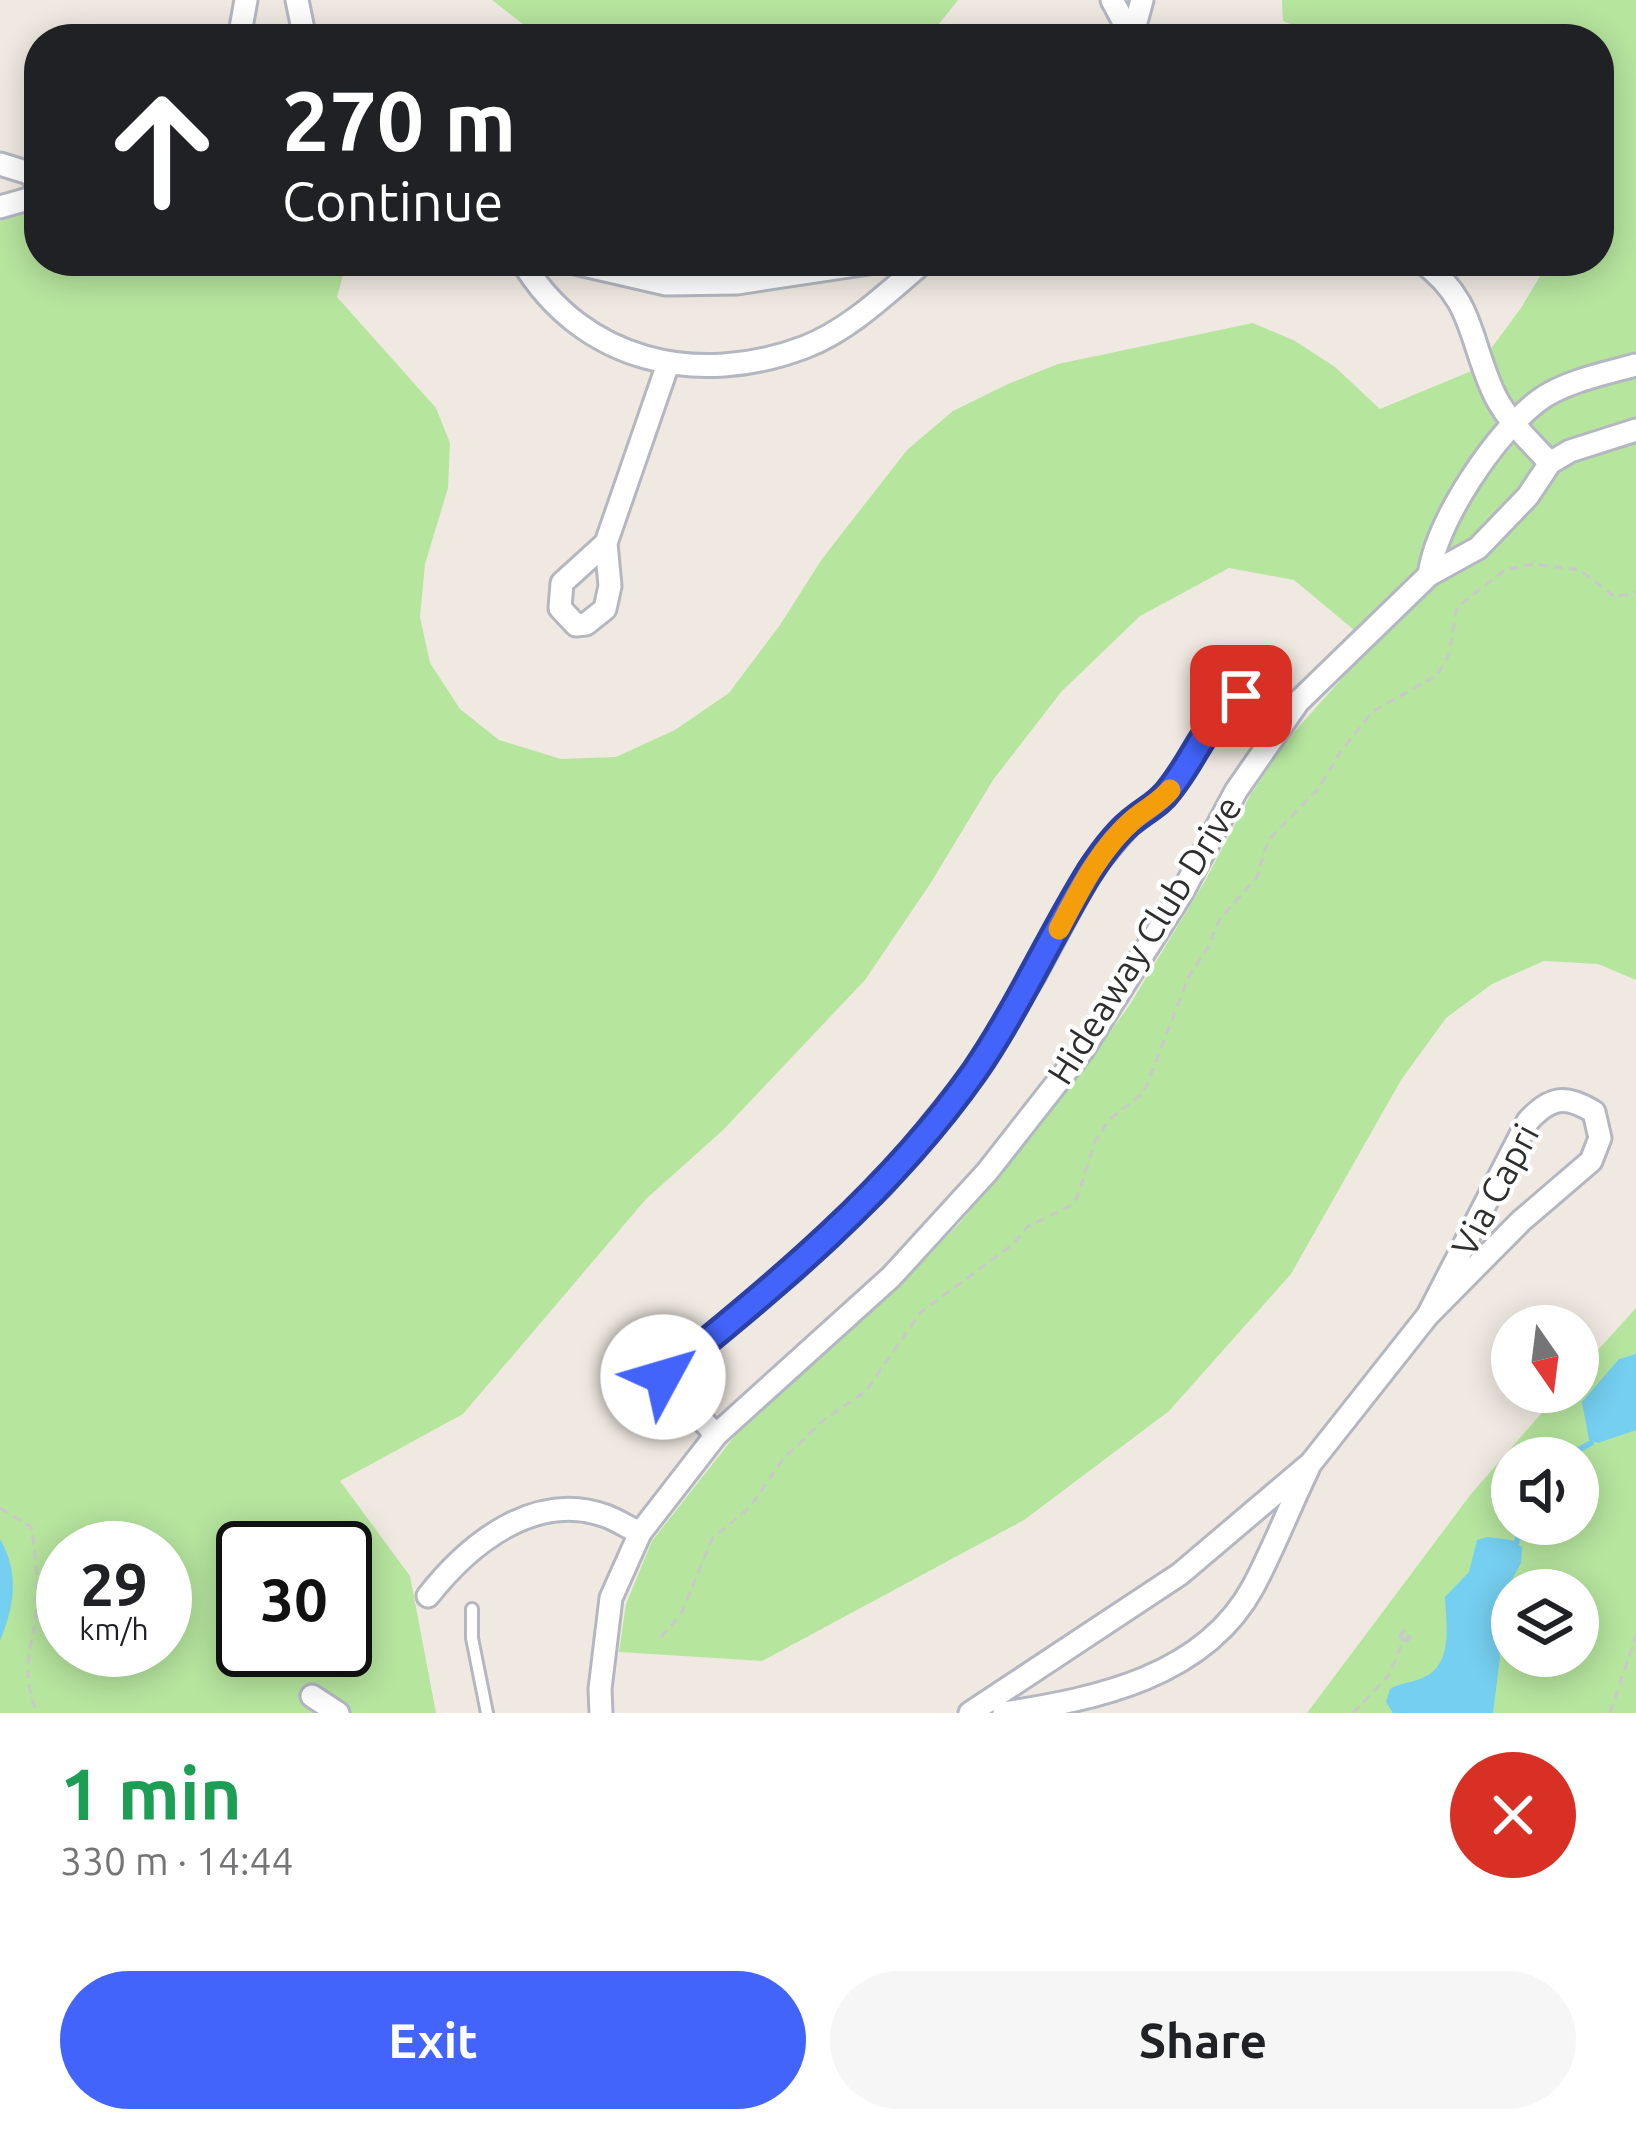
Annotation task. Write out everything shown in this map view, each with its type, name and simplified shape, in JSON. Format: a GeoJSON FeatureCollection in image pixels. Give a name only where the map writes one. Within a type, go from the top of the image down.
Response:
{"type":"FeatureCollection","features":[{"type":"Feature","properties":{"kind":"street"},"geometry":{"type":"LineString","coordinates":[[530,276],[539,291],[573,323],[616,347],[690,367],[755,360],[807,346],[860,314],[907,276]]}},
{"type":"Feature","properties":{"kind":"street"},"geometry":{"type":"LineString","coordinates":[[642,276],[666,284],[737,283],[766,276]]}},
{"type":"Feature","properties":{"kind":"street"},"geometry":{"type":"LineString","coordinates":[[1441,276],[1476,334],[1492,391],[1550,463],[1570,451],[1636,430]]}},
{"type":"Feature","properties":{"kind":"street"},"geometry":{"type":"LineString","coordinates":[[606,544],[668,364]]}},
{"type":"Feature","properties":{"kind":"street","name":"Hideaway Club Drive"},"geometry":{"type":"LineString","coordinates":[[1429,575],[1432,553],[1460,499],[1540,399],[1636,365]]}},
{"type":"Feature","properties":{"kind":"street","name":"Hideaway Club Drive"},"geometry":{"type":"LineString","coordinates":[[601,1713],[611,1598],[640,1533],[716,1435],[890,1277],[987,1172],[1082,1052],[1183,891],[1236,791],[1298,702],[1429,575],[1478,548],[1528,496],[1550,463]]}},
{"type":"Feature","properties":{"kind":"street"},"geometry":{"type":"LineString","coordinates":[[716,1435],[663,1377],[794,1270],[883,1185],[974,1072],[1034,976],[1091,870],[1135,818]]}},
{"type":"Feature","properties":{"kind":"street","name":"Via Capri"},"geometry":{"type":"LineString","coordinates":[[970,1713],[1180,1574],[1311,1463],[1428,1316],[1521,1221],[1591,1161],[1600,1138],[1594,1112],[1571,1098],[1546,1101],[1528,1121],[1428,1316]]}},
{"type":"Feature","properties":{"kind":"street","name":"Via Capri"},"geometry":{"type":"LineString","coordinates":[[1004,1713],[1129,1686],[1173,1666],[1216,1634],[1251,1591],[1311,1463]]}},
{"type":"Feature","properties":{"kind":"street"},"geometry":{"type":"LineString","coordinates":[[428,1596],[456,1561],[496,1531],[540,1512],[571,1509],[605,1516],[640,1533]]}},
{"type":"Feature","properties":{"kind":"street"},"geometry":{"type":"LineString","coordinates":[[312,1696],[338,1713]]}},
{"type":"Feature","properties":{"kind":"lane"},"geometry":{"type":"LineString","coordinates":[[1135,818],[1158,804],[1198,748],[1206,728],[1241,696],[1266,664]]}},
{"type":"Feature","properties":{"kind":"lane"},"geometry":{"type":"LineString","coordinates":[[472,1609],[472,1639],[487,1713]]}},
{"type":"Feature","properties":{"kind":"path"},"geometry":{"type":"LineString","coordinates":[[661,1637],[681,1614],[712,1539],[750,1507],[783,1459],[824,1420],[866,1391],[920,1313],[1012,1245],[1036,1221],[1077,1198],[1095,1142],[1110,1119],[1144,1092],[1189,976],[1219,920],[1257,877],[1268,840],[1319,788],[1339,754],[1380,704],[1426,685],[1437,675],[1449,654],[1456,607],[1516,565],[1580,570],[1616,598],[1636,592]]}},
{"type":"Feature","properties":{"kind":"path"},"geometry":{"type":"LineString","coordinates":[[0,1508],[32,1528],[35,1544],[33,1571],[38,1590],[26,1657],[27,1686],[37,1713]]}},
{"type":"Feature","properties":{"kind":"path"},"geometry":{"type":"LineString","coordinates":[[1353,1713],[1389,1675],[1400,1648],[1410,1638],[1405,1630],[1397,1638],[1406,1640],[1403,1635]]}},
{"type":"Feature","properties":{"kind":"path"},"geometry":{"type":"LineString","coordinates":[[1610,1713],[1636,1636]]}},
{"type":"Feature","properties":{"kind":"green space"},"geometry":{"type":"Polygon","coordinates":[[[492,0],[958,0],[939,24],[523,24],[492,0]]]}},
{"type":"Feature","properties":{"kind":"green space"},"geometry":{"type":"Polygon","coordinates":[[[1282,0],[1636,0],[1636,980],[1598,964],[1544,961],[1492,984],[1446,1018],[1401,1080],[1291,1274],[1169,1411],[1024,1520],[762,1661],[619,1652],[626,1604],[652,1541],[737,1433],[864,1319],[958,1225],[1041,1125],[1129,1006],[1287,740],[1372,645],[1294,580],[1229,568],[1140,616],[1061,692],[993,780],[865,980],[722,1131],[646,1199],[463,1414],[340,1481],[369,1521],[216,1521],[216,1677],[372,1677],[372,1524],[410,1576],[436,1713],[0,1713],[0,221],[24,214],[24,276],[343,276],[337,297],[436,408],[450,443],[448,488],[425,564],[420,617],[430,663],[460,709],[499,740],[561,759],[616,757],[675,730],[729,693],[822,559],[907,450],[953,411],[1008,384],[1058,364],[1253,323],[1295,341],[1335,367],[1380,409],[1476,369],[1540,276],[1614,276],[1614,24],[1290,24],[1283,21],[1282,0]]]}},
{"type":"Feature","properties":{"kind":"green space"},"geometry":{"type":"Polygon","coordinates":[[[1636,1308],[1636,1713],[1307,1713],[1491,1471],[1491,1545],[1599,1545],[1599,1437],[1521,1437],[1542,1413],[1599,1413],[1599,1349],[1636,1308]]]}},
{"type":"Feature","properties":{"kind":"water"},"geometry":{"type":"Polygon","coordinates":[[[1636,1354],[1636,1430],[1599,1443],[1599,1437],[1588,1437],[1584,1413],[1599,1413],[1599,1382],[1619,1359],[1636,1354]]]}},
{"type":"Feature","properties":{"kind":"water"},"geometry":{"type":"Polygon","coordinates":[[[1491,1537],[1491,1545],[1522,1547],[1518,1569],[1491,1569],[1491,1677],[1498,1677],[1493,1713],[1393,1713],[1386,1702],[1390,1689],[1431,1673],[1444,1655],[1445,1597],[1469,1572],[1477,1540],[1491,1537]]]}},
{"type":"Feature","properties":{"kind":"water"},"geometry":{"type":"Polygon","coordinates":[[[0,1539],[13,1590],[0,1641],[0,1539]]]}},
{"type":"Feature","properties":{"kind":"slow traffic"},"geometry":{"type":"LineString","coordinates":[[1059,929],[1091,870],[1135,818],[1170,790]]}},
{"type":"Feature","properties":{"kind":"route"},"geometry":{"type":"LineString","coordinates":[[663,1377],[794,1270],[883,1185],[974,1072],[1034,976],[1091,870],[1135,818],[1158,804],[1198,748],[1206,728],[1241,696]]}}]}
